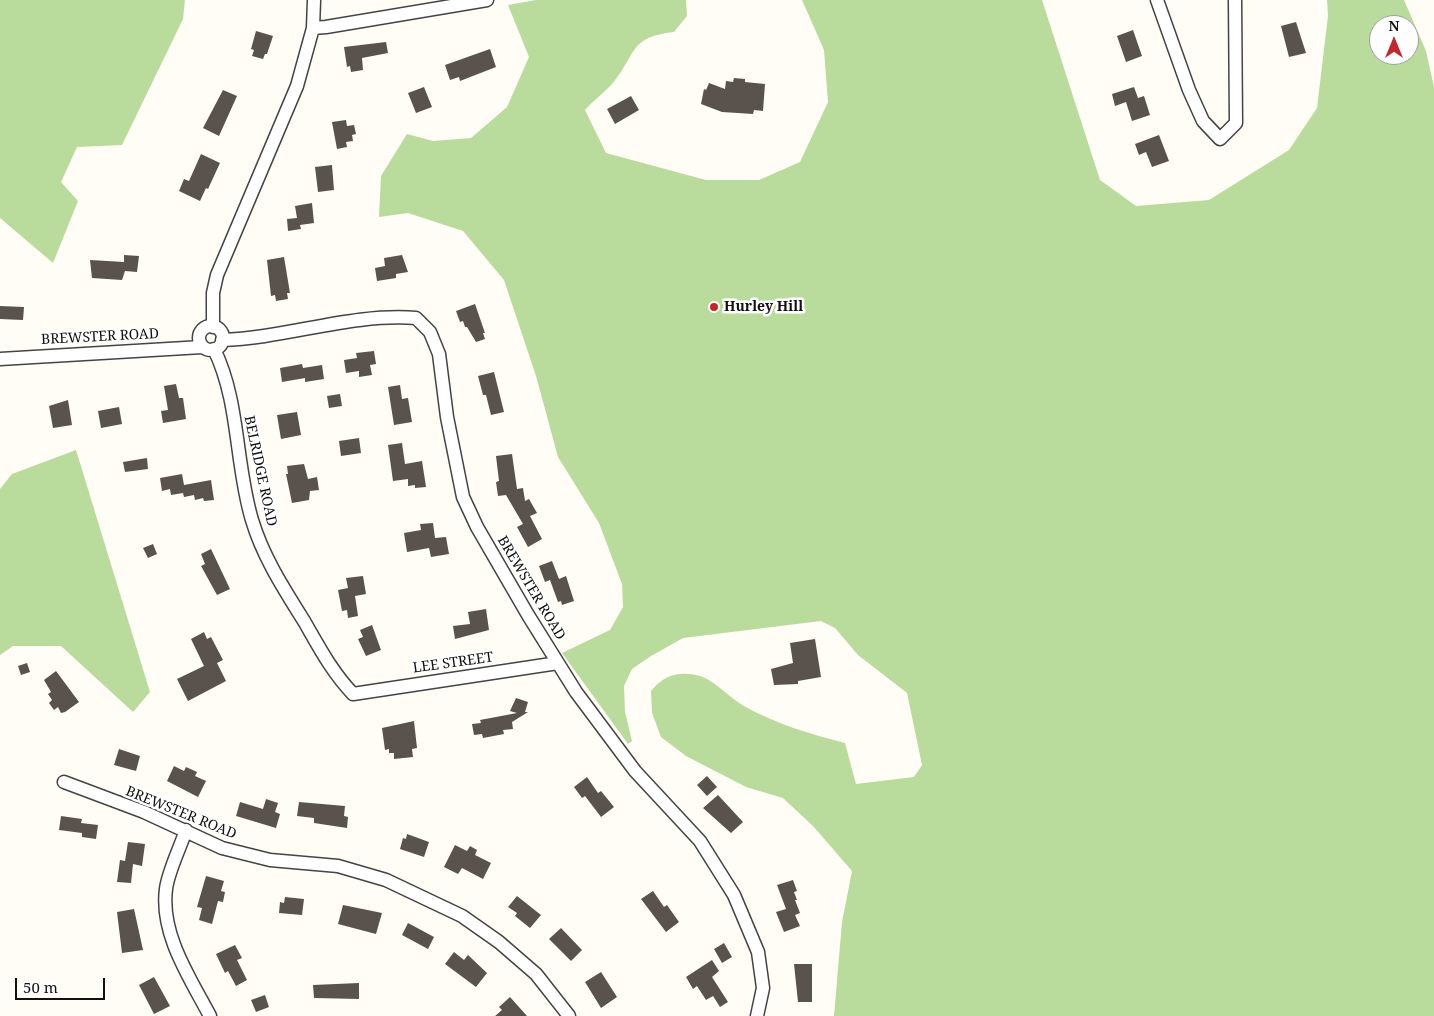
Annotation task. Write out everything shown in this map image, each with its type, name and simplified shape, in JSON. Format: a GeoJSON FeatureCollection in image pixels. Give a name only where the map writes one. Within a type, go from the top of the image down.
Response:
{"type":"FeatureCollection","features":[{"type":"Feature","properties":{"kind":"street"},"geometry":{"type":"LineString","coordinates":[[213,345],[199,341],[199,334],[203,329],[213,327],[213,293],[217,275],[297,86],[313,28],[314,0]]}},
{"type":"Feature","properties":{"kind":"street"},"geometry":{"type":"LineString","coordinates":[[313,28],[487,0]]}},
{"type":"Feature","properties":{"kind":"street"},"geometry":{"type":"LineString","coordinates":[[1157,0],[1189,90],[1203,121],[1220,139],[1236,123],[1235,0]]}},
{"type":"Feature","properties":{"kind":"street","name":"BREWSTER ROAD"},"geometry":{"type":"LineString","coordinates":[[0,359],[213,345],[377,317],[416,318],[430,332],[439,354],[447,417],[463,497],[491,551],[576,692],[635,771],[700,841],[734,895],[758,952],[763,988],[757,1016]]}},
{"type":"Feature","properties":{"kind":"street","name":"BELRIDGE ROAD"},"geometry":{"type":"LineString","coordinates":[[213,327],[219,330],[213,345],[228,380],[240,463],[252,520],[269,565],[335,675],[353,694]]}},
{"type":"Feature","properties":{"kind":"street","name":"LEE STREET"},"geometry":{"type":"LineString","coordinates":[[353,694],[558,663]]}},
{"type":"Feature","properties":{"kind":"street","name":"BREWSTER ROAD"},"geometry":{"type":"LineString","coordinates":[[64,782],[186,830],[222,848],[270,860],[338,866],[386,880],[462,916],[536,974],[569,1016]]}},
{"type":"Feature","properties":{"kind":"street"},"geometry":{"type":"LineString","coordinates":[[186,830],[166,889],[168,919],[176,950],[210,1016]]}},
{"type":"Feature","properties":{"kind":"green space"},"geometry":{"type":"Polygon","coordinates":[[[0,0],[185,0],[183,19],[122,145],[77,147],[61,182],[78,201],[53,263],[0,218],[0,0]]]}},
{"type":"Feature","properties":{"kind":"green space"},"geometry":{"type":"Polygon","coordinates":[[[536,0],[686,0],[687,16],[674,32],[659,34],[641,42],[613,83],[585,110],[606,153],[706,180],[759,180],[800,162],[828,102],[824,50],[802,0],[1042,0],[1100,180],[1136,206],[1209,200],[1289,150],[1317,108],[1328,16],[1327,0],[1404,0],[1410,15],[1369,15],[1369,65],[1419,65],[1419,35],[1426,51],[1434,87],[1434,1016],[834,1016],[842,922],[852,871],[813,826],[783,798],[746,787],[686,756],[661,737],[652,713],[651,691],[656,685],[674,675],[688,674],[703,677],[744,706],[768,718],[806,732],[845,743],[856,784],[914,777],[922,765],[907,693],[858,655],[835,628],[821,621],[683,638],[632,669],[624,686],[625,712],[632,741],[628,744],[562,653],[610,630],[623,607],[622,584],[599,523],[558,457],[536,376],[504,280],[463,231],[408,213],[379,217],[381,176],[407,134],[433,141],[471,138],[507,107],[529,57],[508,5],[536,0]]]}},
{"type":"Feature","properties":{"kind":"green space"},"geometry":{"type":"Polygon","coordinates":[[[76,450],[150,692],[133,712],[61,646],[13,646],[0,655],[0,489],[12,474],[76,450]]]}},
{"type":"Feature","properties":{"kind":"building"},"geometry":{"type":"Polygon","coordinates":[[[1296,22],[1306,53],[1289,57],[1281,26],[1296,22]]]}},
{"type":"Feature","properties":{"kind":"building"},"geometry":{"type":"Polygon","coordinates":[[[1133,30],[1142,56],[1126,62],[1117,36],[1133,30]]]}},
{"type":"Feature","properties":{"kind":"building"},"geometry":{"type":"Polygon","coordinates":[[[256,31],[273,36],[267,54],[265,54],[263,59],[252,56],[254,50],[251,49],[256,31]]]}},
{"type":"Feature","properties":{"kind":"building"},"geometry":{"type":"Polygon","coordinates":[[[386,42],[388,53],[362,58],[363,70],[351,72],[350,66],[347,67],[344,47],[386,42]]]}},
{"type":"Feature","properties":{"kind":"building"},"geometry":{"type":"Polygon","coordinates":[[[490,49],[496,67],[460,81],[459,77],[450,80],[445,65],[490,49]]]}},
{"type":"Feature","properties":{"kind":"building"},"geometry":{"type":"Polygon","coordinates":[[[734,78],[745,79],[745,82],[765,84],[763,111],[754,110],[753,114],[722,112],[701,104],[704,89],[706,90],[709,83],[725,89],[726,81],[733,82],[734,78]]]}},
{"type":"Feature","properties":{"kind":"building"},"geometry":{"type":"Polygon","coordinates":[[[424,87],[432,107],[416,113],[408,93],[424,87]]]}},
{"type":"Feature","properties":{"kind":"building"},"geometry":{"type":"Polygon","coordinates":[[[1134,87],[1138,98],[1144,96],[1150,115],[1132,121],[1126,102],[1115,106],[1112,94],[1134,87]]]}},
{"type":"Feature","properties":{"kind":"building"},"geometry":{"type":"Polygon","coordinates":[[[223,90],[237,96],[219,136],[203,128],[223,90]]]}},
{"type":"Feature","properties":{"kind":"building"},"geometry":{"type":"Polygon","coordinates":[[[631,96],[639,110],[615,124],[607,109],[631,96]]]}},
{"type":"Feature","properties":{"kind":"building"},"geometry":{"type":"Polygon","coordinates":[[[346,120],[347,126],[354,125],[356,134],[352,135],[353,141],[346,142],[347,147],[337,149],[332,122],[346,120]]]}},
{"type":"Feature","properties":{"kind":"building"},"geometry":{"type":"Polygon","coordinates":[[[1159,135],[1169,161],[1152,167],[1146,152],[1139,155],[1135,144],[1159,135]]]}},
{"type":"Feature","properties":{"kind":"building"},"geometry":{"type":"Polygon","coordinates":[[[201,154],[220,163],[200,201],[179,191],[184,179],[189,181],[201,154]]]}},
{"type":"Feature","properties":{"kind":"building"},"geometry":{"type":"Polygon","coordinates":[[[332,165],[334,190],[318,192],[315,167],[332,165]]]}},
{"type":"Feature","properties":{"kind":"building"},"geometry":{"type":"Polygon","coordinates":[[[312,203],[314,223],[300,225],[301,229],[288,231],[287,219],[297,218],[295,206],[312,203]]]}},
{"type":"Feature","properties":{"kind":"building"},"geometry":{"type":"Polygon","coordinates":[[[124,255],[139,256],[137,272],[125,271],[122,280],[92,278],[90,260],[124,262],[124,255]]]}},
{"type":"Feature","properties":{"kind":"building"},"geometry":{"type":"Polygon","coordinates":[[[402,255],[408,272],[396,274],[396,278],[377,281],[375,268],[385,266],[384,258],[402,255]]]}},
{"type":"Feature","properties":{"kind":"building"},"geometry":{"type":"Polygon","coordinates":[[[284,257],[290,293],[287,293],[288,299],[276,301],[275,295],[271,296],[267,260],[284,257]]]}},
{"type":"Feature","properties":{"kind":"building"},"geometry":{"type":"Polygon","coordinates":[[[475,304],[485,333],[483,333],[485,339],[476,342],[463,321],[460,322],[456,311],[475,304]]]}},
{"type":"Feature","properties":{"kind":"building"},"geometry":{"type":"Polygon","coordinates":[[[0,306],[24,307],[23,320],[0,319],[0,306]]]}},
{"type":"Feature","properties":{"kind":"building"},"geometry":{"type":"Polygon","coordinates":[[[374,351],[376,364],[370,365],[372,375],[359,377],[359,371],[346,373],[344,360],[357,358],[356,353],[374,351]]]}},
{"type":"Feature","properties":{"kind":"building"},"geometry":{"type":"Polygon","coordinates":[[[302,364],[303,368],[322,365],[324,379],[305,382],[305,378],[282,382],[280,368],[302,364]]]}},
{"type":"Feature","properties":{"kind":"building"},"geometry":{"type":"Polygon","coordinates":[[[494,372],[504,412],[491,415],[486,395],[483,395],[478,376],[494,372]]]}},
{"type":"Feature","properties":{"kind":"building"},"geometry":{"type":"Polygon","coordinates":[[[176,384],[179,398],[183,398],[186,419],[163,423],[161,411],[168,410],[164,386],[176,384]]]}},
{"type":"Feature","properties":{"kind":"building"},"geometry":{"type":"Polygon","coordinates":[[[400,385],[402,399],[408,398],[412,422],[394,425],[388,387],[400,385]]]}},
{"type":"Feature","properties":{"kind":"building"},"geometry":{"type":"Polygon","coordinates":[[[340,394],[342,406],[329,408],[327,396],[340,394]]]}},
{"type":"Feature","properties":{"kind":"building"},"geometry":{"type":"Polygon","coordinates":[[[68,400],[72,425],[53,428],[49,406],[68,400]]]}},
{"type":"Feature","properties":{"kind":"building"},"geometry":{"type":"Polygon","coordinates":[[[119,407],[122,424],[101,428],[98,411],[119,407]]]}},
{"type":"Feature","properties":{"kind":"building"},"geometry":{"type":"Polygon","coordinates":[[[297,412],[301,435],[281,439],[277,415],[297,412]]]}},
{"type":"Feature","properties":{"kind":"building"},"geometry":{"type":"Polygon","coordinates":[[[359,438],[361,453],[341,456],[339,441],[359,438]]]}},
{"type":"Feature","properties":{"kind":"building"},"geometry":{"type":"Polygon","coordinates":[[[402,443],[405,464],[422,461],[426,487],[415,488],[415,485],[408,486],[408,479],[393,481],[388,445],[402,443]]]}},
{"type":"Feature","properties":{"kind":"building"},"geometry":{"type":"Polygon","coordinates":[[[512,454],[517,489],[523,488],[525,501],[529,499],[537,513],[530,516],[542,539],[528,547],[517,527],[523,524],[506,495],[498,496],[496,482],[499,481],[496,456],[512,454]]]}},
{"type":"Feature","properties":{"kind":"building"},"geometry":{"type":"Polygon","coordinates":[[[147,458],[148,469],[125,472],[123,462],[147,458]]]}},
{"type":"Feature","properties":{"kind":"building"},"geometry":{"type":"Polygon","coordinates":[[[304,464],[308,479],[317,477],[319,490],[310,491],[309,500],[292,503],[286,474],[288,474],[287,466],[304,464]]]}},
{"type":"Feature","properties":{"kind":"building"},"geometry":{"type":"Polygon","coordinates":[[[182,474],[184,485],[211,480],[214,500],[204,501],[203,498],[195,500],[194,495],[184,497],[183,493],[171,495],[170,489],[162,491],[160,478],[182,474]]]}},
{"type":"Feature","properties":{"kind":"building"},"geometry":{"type":"Polygon","coordinates":[[[433,523],[435,538],[446,537],[449,554],[431,557],[429,548],[407,552],[404,533],[421,530],[420,524],[433,523]]]}},
{"type":"Feature","properties":{"kind":"building"},"geometry":{"type":"Polygon","coordinates":[[[153,544],[157,554],[148,558],[143,548],[153,544]]]}},
{"type":"Feature","properties":{"kind":"building"},"geometry":{"type":"Polygon","coordinates":[[[211,549],[230,589],[217,595],[201,566],[205,564],[201,554],[211,549]]]}},
{"type":"Feature","properties":{"kind":"building"},"geometry":{"type":"Polygon","coordinates":[[[552,561],[559,579],[566,576],[574,601],[562,605],[561,601],[558,602],[550,580],[545,582],[539,566],[552,561]]]}},
{"type":"Feature","properties":{"kind":"building"},"geometry":{"type":"Polygon","coordinates":[[[363,576],[366,594],[355,596],[358,616],[348,618],[347,610],[342,611],[338,590],[348,588],[346,578],[363,576]]]}},
{"type":"Feature","properties":{"kind":"building"},"geometry":{"type":"Polygon","coordinates":[[[486,609],[489,630],[455,639],[453,626],[470,624],[468,612],[486,609]]]}},
{"type":"Feature","properties":{"kind":"building"},"geometry":{"type":"Polygon","coordinates":[[[372,625],[381,650],[366,656],[358,639],[363,637],[360,630],[372,625]]]}},
{"type":"Feature","properties":{"kind":"building"},"geometry":{"type":"Polygon","coordinates":[[[204,632],[207,639],[211,637],[223,660],[217,663],[226,681],[188,701],[177,679],[204,666],[191,639],[204,632]]]}},
{"type":"Feature","properties":{"kind":"building"},"geometry":{"type":"Polygon","coordinates":[[[815,639],[821,677],[798,681],[798,684],[774,685],[771,669],[793,663],[790,643],[815,639]]]}},
{"type":"Feature","properties":{"kind":"building"},"geometry":{"type":"Polygon","coordinates":[[[27,663],[30,672],[21,675],[18,666],[27,663]]]}},
{"type":"Feature","properties":{"kind":"building"},"geometry":{"type":"Polygon","coordinates":[[[56,671],[79,702],[61,713],[58,707],[54,710],[49,703],[52,700],[48,694],[51,692],[44,680],[56,671]]]}},
{"type":"Feature","properties":{"kind":"building"},"geometry":{"type":"Polygon","coordinates":[[[516,698],[528,702],[525,712],[528,712],[512,722],[513,729],[503,730],[504,734],[483,738],[482,734],[474,735],[472,724],[481,723],[480,720],[517,713],[510,711],[516,698]]]}},
{"type":"Feature","properties":{"kind":"building"},"geometry":{"type":"Polygon","coordinates":[[[414,721],[417,748],[412,749],[413,757],[394,759],[394,753],[389,753],[389,749],[385,750],[382,728],[414,721]]]}},
{"type":"Feature","properties":{"kind":"building"},"geometry":{"type":"Polygon","coordinates":[[[119,749],[140,756],[136,771],[114,765],[119,749]]]}},
{"type":"Feature","properties":{"kind":"building"},"geometry":{"type":"Polygon","coordinates":[[[174,766],[184,771],[186,767],[197,772],[195,776],[206,781],[198,797],[167,781],[174,766]]]}},
{"type":"Feature","properties":{"kind":"building"},"geometry":{"type":"Polygon","coordinates":[[[707,776],[717,787],[707,796],[697,785],[707,776]]]}},
{"type":"Feature","properties":{"kind":"building"},"geometry":{"type":"Polygon","coordinates":[[[587,777],[598,793],[601,791],[614,807],[601,817],[585,796],[582,798],[574,787],[587,777]]]}},
{"type":"Feature","properties":{"kind":"building"},"geometry":{"type":"Polygon","coordinates":[[[718,795],[743,822],[731,833],[703,808],[718,795]]]}},
{"type":"Feature","properties":{"kind":"building"},"geometry":{"type":"Polygon","coordinates":[[[266,799],[278,803],[275,812],[280,814],[276,828],[236,816],[240,802],[263,809],[266,799]]]}},
{"type":"Feature","properties":{"kind":"building"},"geometry":{"type":"Polygon","coordinates":[[[299,802],[345,806],[344,816],[348,817],[347,828],[314,823],[314,818],[297,816],[299,802]]]}},
{"type":"Feature","properties":{"kind":"building"},"geometry":{"type":"Polygon","coordinates":[[[61,816],[82,819],[81,823],[98,825],[96,839],[82,837],[82,833],[59,830],[61,816]]]}},
{"type":"Feature","properties":{"kind":"building"},"geometry":{"type":"Polygon","coordinates":[[[407,834],[429,842],[424,857],[400,849],[403,838],[406,839],[407,834]]]}},
{"type":"Feature","properties":{"kind":"building"},"geometry":{"type":"Polygon","coordinates":[[[128,842],[145,844],[142,866],[133,864],[131,883],[117,882],[120,860],[125,861],[128,842]]]}},
{"type":"Feature","properties":{"kind":"building"},"geometry":{"type":"Polygon","coordinates":[[[455,845],[467,851],[470,846],[477,850],[475,855],[491,863],[483,879],[462,868],[458,874],[444,867],[455,845]]]}},
{"type":"Feature","properties":{"kind":"building"},"geometry":{"type":"Polygon","coordinates":[[[206,876],[224,881],[221,891],[225,892],[223,902],[218,901],[212,924],[199,920],[202,908],[197,907],[206,876]]]}},
{"type":"Feature","properties":{"kind":"building"},"geometry":{"type":"Polygon","coordinates":[[[793,880],[797,891],[794,892],[797,900],[795,900],[800,913],[795,915],[800,926],[784,932],[776,912],[786,909],[777,885],[793,880]]]}},
{"type":"Feature","properties":{"kind":"building"},"geometry":{"type":"Polygon","coordinates":[[[653,891],[664,907],[667,905],[679,922],[666,932],[641,899],[653,891]]]}},
{"type":"Feature","properties":{"kind":"building"},"geometry":{"type":"Polygon","coordinates":[[[517,896],[541,915],[530,928],[515,916],[517,913],[508,907],[517,896]]]}},
{"type":"Feature","properties":{"kind":"building"},"geometry":{"type":"Polygon","coordinates":[[[285,897],[304,899],[302,915],[279,913],[280,902],[284,903],[285,897]]]}},
{"type":"Feature","properties":{"kind":"building"},"geometry":{"type":"Polygon","coordinates":[[[343,905],[382,913],[376,934],[338,924],[343,905]]]}},
{"type":"Feature","properties":{"kind":"building"},"geometry":{"type":"Polygon","coordinates":[[[134,909],[143,950],[122,953],[117,912],[134,909]]]}},
{"type":"Feature","properties":{"kind":"building"},"geometry":{"type":"Polygon","coordinates":[[[408,923],[434,937],[428,949],[402,935],[408,923]]]}},
{"type":"Feature","properties":{"kind":"building"},"geometry":{"type":"Polygon","coordinates":[[[561,928],[582,950],[571,961],[549,939],[561,928]]]}},
{"type":"Feature","properties":{"kind":"building"},"geometry":{"type":"Polygon","coordinates":[[[724,943],[732,957],[722,963],[714,949],[724,943]]]}},
{"type":"Feature","properties":{"kind":"building"},"geometry":{"type":"Polygon","coordinates":[[[235,945],[242,958],[237,960],[247,980],[236,986],[228,971],[225,973],[216,954],[235,945]]]}},
{"type":"Feature","properties":{"kind":"building"},"geometry":{"type":"Polygon","coordinates":[[[454,952],[464,960],[468,955],[487,973],[476,987],[445,964],[454,952]]]}},
{"type":"Feature","properties":{"kind":"building"},"geometry":{"type":"Polygon","coordinates":[[[712,960],[719,971],[712,977],[728,1002],[720,1007],[713,996],[706,1000],[697,986],[693,989],[686,977],[712,960]]]}},
{"type":"Feature","properties":{"kind":"building"},"geometry":{"type":"Polygon","coordinates":[[[794,964],[812,964],[812,1002],[798,1002],[794,964]]]}},
{"type":"Feature","properties":{"kind":"building"},"geometry":{"type":"Polygon","coordinates":[[[601,972],[617,997],[601,1008],[585,982],[601,972]]]}},
{"type":"Feature","properties":{"kind":"building"},"geometry":{"type":"Polygon","coordinates":[[[154,977],[170,1006],[154,1014],[139,985],[154,977]]]}},
{"type":"Feature","properties":{"kind":"building"},"geometry":{"type":"Polygon","coordinates":[[[359,983],[359,999],[314,998],[313,985],[359,983]]]}},
{"type":"Feature","properties":{"kind":"building"},"geometry":{"type":"Polygon","coordinates":[[[265,995],[269,1007],[256,1012],[251,1000],[265,995]]]}},
{"type":"Feature","properties":{"kind":"building"},"geometry":{"type":"Polygon","coordinates":[[[510,997],[527,1016],[495,1016],[502,1010],[499,1007],[510,997]]]}},
{"type":"Feature","properties":{"kind":"place","name":"Hurley Hill"},"geometry":{"type":"Point","coordinates":[714,307]}}]}
